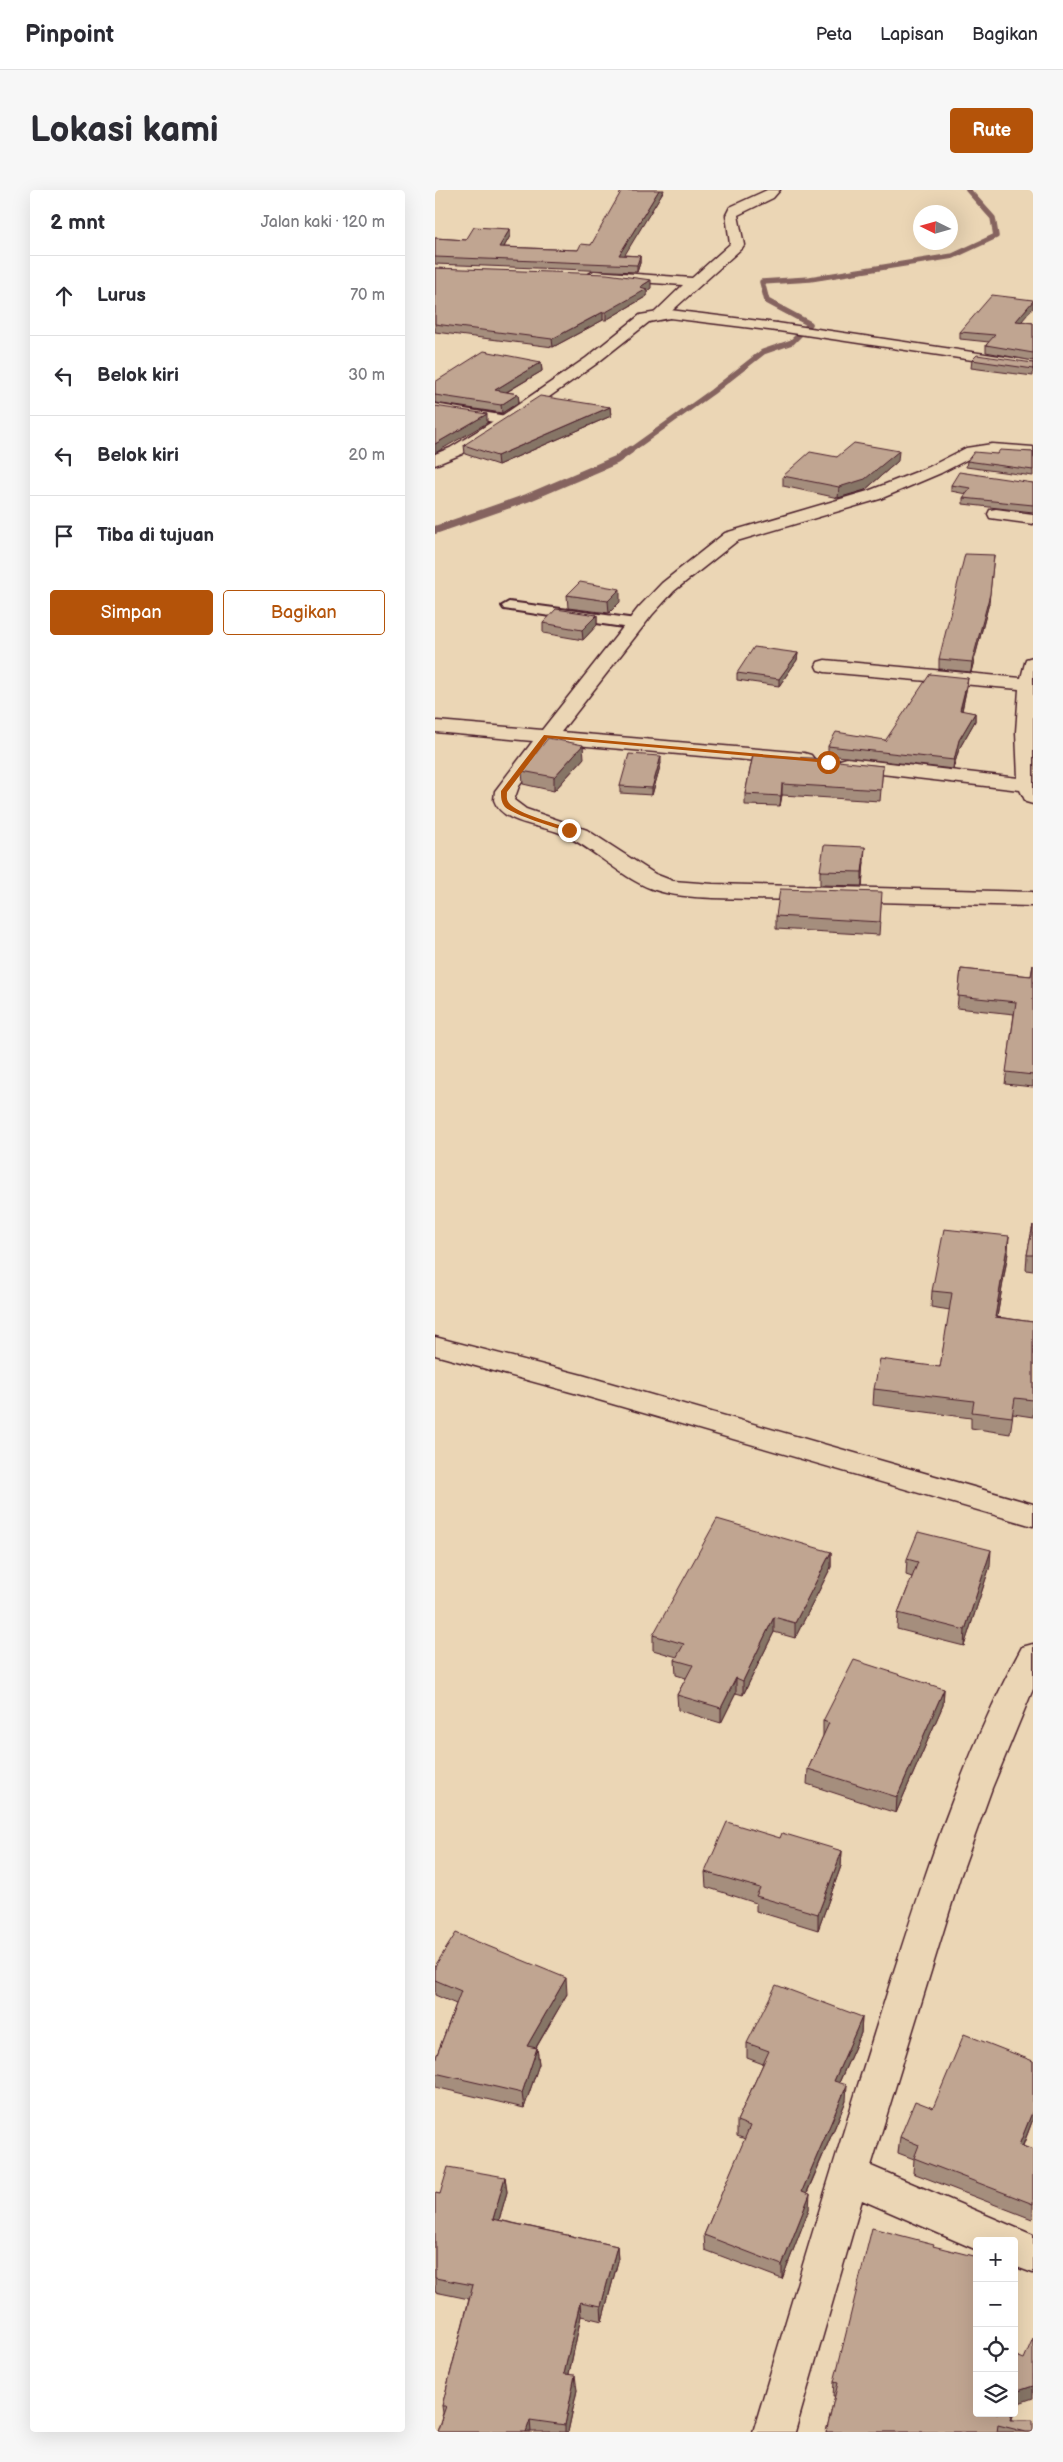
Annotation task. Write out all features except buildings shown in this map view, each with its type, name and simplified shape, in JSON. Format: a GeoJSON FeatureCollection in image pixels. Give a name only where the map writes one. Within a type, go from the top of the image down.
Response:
{"type":"FeatureCollection","features":[{"type":"Feature","properties":{"kind":"street"},"geometry":{"type":"LineString","coordinates":[[660,314],[737,245],[732,215],[735,210],[769,195],[774,190]]}},
{"type":"Feature","properties":{"kind":"street"},"geometry":{"type":"LineString","coordinates":[[578,275],[695,282]]}},
{"type":"Feature","properties":{"kind":"street"},"geometry":{"type":"LineString","coordinates":[[435,460],[456,451],[506,420],[591,361],[645,318],[660,314],[777,327],[1033,365]]}},
{"type":"Feature","properties":{"kind":"street"},"geometry":{"type":"LineString","coordinates":[[1033,452],[981,449],[874,495],[731,537],[668,587],[645,611],[504,791],[504,799],[507,806],[592,841],[635,873],[661,885],[674,888],[713,891],[1033,899]]}},
{"type":"Feature","properties":{"kind":"street"},"geometry":{"type":"LineString","coordinates":[[996,514],[1033,519]]}},
{"type":"Feature","properties":{"kind":"street"},"geometry":{"type":"LineString","coordinates":[[437,727],[823,761],[1031,791],[1028,684],[1033,663]]}},
{"type":"Feature","properties":{"kind":"street"},"geometry":{"type":"LineString","coordinates":[[825,666],[1028,684]]}},
{"type":"Feature","properties":{"kind":"street"},"geometry":{"type":"LineString","coordinates":[[435,1346],[572,1382],[1033,1515]]}},
{"type":"Feature","properties":{"kind":"street"},"geometry":{"type":"LineString","coordinates":[[774,2432],[848,2175],[942,1874],[981,1767],[1033,1656]]}},
{"type":"Feature","properties":{"kind":"street"},"geometry":{"type":"LineString","coordinates":[[848,2175],[993,2237]]}},
{"type":"Feature","properties":{"kind":"street"},"geometry":{"type":"LineString","coordinates":[[1018,2248],[1033,2254]]}},
{"type":"Feature","properties":{"kind":"lane"},"geometry":{"type":"LineString","coordinates":[[435,408],[506,420]]}},
{"type":"Feature","properties":{"kind":"lane"},"geometry":{"type":"LineString","coordinates":[[509,606],[636,624]]}},
{"type":"Feature","properties":{"kind":"waterway"},"geometry":{"type":"LineString","coordinates":[[628,452],[712,392],[763,352],[792,342],[810,324],[767,301],[762,282],[810,279],[953,256],[996,236],[993,218],[968,190]]}},
{"type":"Feature","properties":{"kind":"waterway"},"geometry":{"type":"LineString","coordinates":[[435,530],[527,498],[616,460],[630,450]]}},
{"type":"Feature","properties":{"kind":"route"},"geometry":{"type":"LineString","coordinates":[[569,830],[519,812],[507,806],[504,799],[504,791],[547,736],[828,762]]}}]}
